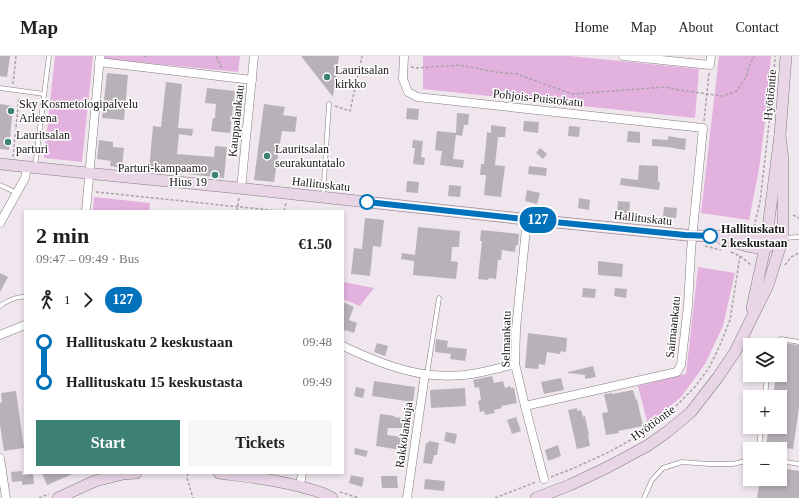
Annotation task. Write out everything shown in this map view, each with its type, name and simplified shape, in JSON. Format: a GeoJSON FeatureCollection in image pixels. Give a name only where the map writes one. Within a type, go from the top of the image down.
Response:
{"type":"FeatureCollection","features":[{"type":"Feature","properties":{"kind":"street","name":"Kauppalankatu"},"geometry":{"type":"LineString","coordinates":[[241,189],[254,56]]}},
{"type":"Feature","properties":{"kind":"street","name":"Pohjois-Puistokatu"},"geometry":{"type":"LineString","coordinates":[[404,56],[403,79],[408,92],[417,97],[703,128]]}},
{"type":"Feature","properties":{"kind":"street"},"geometry":{"type":"LineString","coordinates":[[623,56],[710,65],[711,56]]}},
{"type":"Feature","properties":{"kind":"street","name":"Hyötiöntie"},"geometry":{"type":"LineString","coordinates":[[748,326],[767,236],[780,135],[783,56]]}},
{"type":"Feature","properties":{"kind":"street"},"geometry":{"type":"LineString","coordinates":[[86,210],[100,59],[252,80]]}},
{"type":"Feature","properties":{"kind":"street","name":"Saimaankatu"},"geometry":{"type":"LineString","coordinates":[[525,406],[677,372],[681,365],[688,306],[691,250],[703,128]]}},
{"type":"Feature","properties":{"kind":"street","name":"Hyötiöntie"},"geometry":{"type":"LineString","coordinates":[[536,498],[570,485],[647,446],[691,412],[718,377],[734,352],[768,285],[783,238],[783,160],[780,135]]}},
{"type":"Feature","properties":{"kind":"street","name":"Hallituskatu"},"geometry":{"type":"LineString","coordinates":[[0,164],[693,236],[767,236],[783,238]]}},
{"type":"Feature","properties":{"kind":"street"},"geometry":{"type":"LineString","coordinates":[[0,223],[31,167]]}},
{"type":"Feature","properties":{"kind":"street","name":"Selmankatu"},"geometry":{"type":"LineString","coordinates":[[527,219],[516,329],[516,364],[544,479]]}},
{"type":"Feature","properties":{"kind":"street","name":"Hallituskatu"},"geometry":{"type":"LineString","coordinates":[[710,236],[747,246],[765,249]]}},
{"type":"Feature","properties":{"kind":"street"},"geometry":{"type":"LineString","coordinates":[[765,249],[783,238]]}},
{"type":"Feature","properties":{"kind":"street"},"geometry":{"type":"LineString","coordinates":[[0,335],[24,325]]}},
{"type":"Feature","properties":{"kind":"street"},"geometry":{"type":"LineString","coordinates":[[344,346],[372,360],[426,374],[464,375],[516,364]]}},
{"type":"Feature","properties":{"kind":"street","name":"Rakkolankuja"},"geometry":{"type":"LineString","coordinates":[[407,498],[426,374]]}},
{"type":"Feature","properties":{"kind":"street"},"geometry":{"type":"LineString","coordinates":[[0,458],[6,498]]}},
{"type":"Feature","properties":{"kind":"street"},"geometry":{"type":"LineString","coordinates":[[58,498],[94,477],[123,474]]}},
{"type":"Feature","properties":{"kind":"street"},"geometry":{"type":"LineString","coordinates":[[227,474],[272,480],[300,486],[339,498]]}},
{"type":"Feature","properties":{"kind":"street"},"geometry":{"type":"LineString","coordinates":[[300,486],[302,474]]}},
{"type":"Feature","properties":{"kind":"lane"},"geometry":{"type":"LineString","coordinates":[[31,167],[49,56]]}},
{"type":"Feature","properties":{"kind":"lane"},"geometry":{"type":"LineString","coordinates":[[0,88],[44,94]]}},
{"type":"Feature","properties":{"kind":"lane"},"geometry":{"type":"LineString","coordinates":[[323,198],[329,104]]}},
{"type":"Feature","properties":{"kind":"lane"},"geometry":{"type":"LineString","coordinates":[[0,185],[17,193]]}},
{"type":"Feature","properties":{"kind":"lane"},"geometry":{"type":"LineString","coordinates":[[783,238],[799,238]]}},
{"type":"Feature","properties":{"kind":"lane"},"geometry":{"type":"LineString","coordinates":[[0,306],[12,299],[24,297]]}},
{"type":"Feature","properties":{"kind":"lane"},"geometry":{"type":"LineString","coordinates":[[426,374],[439,298]]}},
{"type":"Feature","properties":{"kind":"lane"},"geometry":{"type":"LineString","coordinates":[[787,340],[799,342]]}},
{"type":"Feature","properties":{"kind":"lane"},"geometry":{"type":"LineString","coordinates":[[644,498],[652,480],[663,468],[682,462],[733,464],[743,462]]}},
{"type":"Feature","properties":{"kind":"lane"},"geometry":{"type":"LineString","coordinates":[[787,462],[799,464]]}},
{"type":"Feature","properties":{"kind":"path"},"geometry":{"type":"LineString","coordinates":[[13,159],[19,97],[12,91],[16,56]]}},
{"type":"Feature","properties":{"kind":"path"},"geometry":{"type":"LineString","coordinates":[[216,56],[223,70]]}},
{"type":"Feature","properties":{"kind":"path"},"geometry":{"type":"LineString","coordinates":[[329,104],[350,111],[362,56]]}},
{"type":"Feature","properties":{"kind":"path"},"geometry":{"type":"LineString","coordinates":[[404,66],[417,68],[460,65],[495,72],[517,74],[572,94],[665,87],[723,96],[737,91],[747,75],[754,56]]}},
{"type":"Feature","properties":{"kind":"path"},"geometry":{"type":"LineString","coordinates":[[752,236],[760,202],[772,96],[783,56]]}},
{"type":"Feature","properties":{"kind":"path"},"geometry":{"type":"LineString","coordinates":[[703,128],[710,65]]}},
{"type":"Feature","properties":{"kind":"path"},"geometry":{"type":"LineString","coordinates":[[237,210],[241,189]]}},
{"type":"Feature","properties":{"kind":"path"},"geometry":{"type":"LineString","coordinates":[[88,191],[269,210]]}},
{"type":"Feature","properties":{"kind":"path"},"geometry":{"type":"LineString","coordinates":[[284,210],[286,201]]}},
{"type":"Feature","properties":{"kind":"path"},"geometry":{"type":"LineString","coordinates":[[494,498],[574,468],[609,452],[647,431],[669,413],[694,388],[708,368],[720,345],[730,320],[740,256]]}},
{"type":"Feature","properties":{"kind":"path"},"geometry":{"type":"LineString","coordinates":[[188,474],[192,498]]}},
{"type":"Feature","properties":{"kind":"shaded area"},"geometry":{"type":"Polygon","coordinates":[[[55,56],[93,56],[82,162],[44,158],[55,56]]]}},
{"type":"Feature","properties":{"kind":"shaded area"},"geometry":{"type":"Polygon","coordinates":[[[105,56],[240,56],[238,72],[105,59],[105,56]]]}},
{"type":"Feature","properties":{"kind":"shaded area"},"geometry":{"type":"Polygon","coordinates":[[[423,56],[570,56],[699,69],[695,118],[423,89],[423,56]]]}},
{"type":"Feature","properties":{"kind":"shaded area"},"geometry":{"type":"Polygon","coordinates":[[[719,56],[771,56],[766,115],[759,169],[749,220],[701,213],[719,56]]]}},
{"type":"Feature","properties":{"kind":"shaded area"},"geometry":{"type":"Polygon","coordinates":[[[94,197],[150,203],[149,210],[93,210],[94,197]]]}},
{"type":"Feature","properties":{"kind":"shaded area"},"geometry":{"type":"Polygon","coordinates":[[[698,267],[735,273],[723,326],[705,364],[681,397],[648,425],[638,386],[686,374],[698,267]]]}},
{"type":"Feature","properties":{"kind":"shaded area"},"geometry":{"type":"Polygon","coordinates":[[[344,282],[374,288],[360,306],[344,299],[344,282]]]}},
{"type":"Feature","properties":{"kind":"building"},"geometry":{"type":"Polygon","coordinates":[[[0,56],[10,56],[7,77],[0,76],[0,56]]]}},
{"type":"Feature","properties":{"kind":"building","name":"Lauritsalan kirkko"},"geometry":{"type":"Polygon","coordinates":[[[301,56],[339,56],[333,97],[301,56]]]}},
{"type":"Feature","properties":{"kind":"building"},"geometry":{"type":"Polygon","coordinates":[[[107,73],[128,75],[124,120],[102,118],[107,73]]]}},
{"type":"Feature","properties":{"kind":"building"},"geometry":{"type":"Polygon","coordinates":[[[166,82],[182,84],[178,128],[193,129],[192,136],[179,134],[177,154],[214,157],[215,146],[227,147],[224,178],[149,170],[153,126],[161,127],[166,82]]]}},
{"type":"Feature","properties":{"kind":"building"},"geometry":{"type":"Polygon","coordinates":[[[207,88],[235,91],[230,133],[211,131],[213,118],[215,118],[216,104],[205,103],[207,88]]]}},
{"type":"Feature","properties":{"kind":"building"},"geometry":{"type":"Polygon","coordinates":[[[0,104],[13,106],[9,150],[0,149],[0,104]]]}},
{"type":"Feature","properties":{"kind":"building","name":"Lauritsalan seurakuntatalo"},"geometry":{"type":"Polygon","coordinates":[[[264,104],[285,107],[283,115],[297,117],[295,132],[282,131],[274,182],[254,180],[264,104]]]}},
{"type":"Feature","properties":{"kind":"building"},"geometry":{"type":"Polygon","coordinates":[[[407,108],[419,109],[418,120],[406,119],[407,108]]]}},
{"type":"Feature","properties":{"kind":"building"},"geometry":{"type":"Polygon","coordinates":[[[457,113],[469,114],[468,125],[464,125],[462,136],[456,135],[453,159],[464,160],[463,168],[440,165],[442,151],[435,150],[437,131],[456,133],[457,113]]]}},
{"type":"Feature","properties":{"kind":"building"},"geometry":{"type":"Polygon","coordinates":[[[524,121],[539,122],[538,133],[523,131],[524,121]]]}},
{"type":"Feature","properties":{"kind":"building"},"geometry":{"type":"Polygon","coordinates":[[[491,125],[506,127],[505,137],[498,137],[495,165],[505,166],[501,197],[484,195],[486,175],[480,175],[481,164],[484,164],[487,132],[491,133],[491,125]]]}},
{"type":"Feature","properties":{"kind":"building"},"geometry":{"type":"Polygon","coordinates":[[[569,126],[580,127],[579,137],[568,136],[569,126]]]}},
{"type":"Feature","properties":{"kind":"building"},"geometry":{"type":"Polygon","coordinates":[[[628,131],[640,132],[640,143],[627,142],[628,131]]]}},
{"type":"Feature","properties":{"kind":"building"},"geometry":{"type":"Polygon","coordinates":[[[668,136],[686,139],[685,150],[652,146],[652,139],[668,140],[668,136]]]}},
{"type":"Feature","properties":{"kind":"building"},"geometry":{"type":"Polygon","coordinates":[[[99,140],[113,142],[113,147],[124,148],[122,168],[110,166],[111,161],[97,159],[99,140]]]}},
{"type":"Feature","properties":{"kind":"building"},"geometry":{"type":"Polygon","coordinates":[[[413,140],[423,141],[421,157],[425,158],[424,165],[413,164],[415,148],[412,148],[413,140]]]}},
{"type":"Feature","properties":{"kind":"building"},"geometry":{"type":"Polygon","coordinates":[[[540,148],[547,154],[543,159],[536,153],[540,148]]]}},
{"type":"Feature","properties":{"kind":"building"},"geometry":{"type":"Polygon","coordinates":[[[639,165],[658,166],[658,182],[660,182],[659,190],[620,185],[621,178],[638,180],[639,165]]]}},
{"type":"Feature","properties":{"kind":"building"},"geometry":{"type":"Polygon","coordinates":[[[529,166],[547,168],[546,176],[528,174],[529,166]]]}},
{"type":"Feature","properties":{"kind":"building"},"geometry":{"type":"Polygon","coordinates":[[[407,181],[419,182],[418,193],[406,192],[407,181]]]}},
{"type":"Feature","properties":{"kind":"building"},"geometry":{"type":"Polygon","coordinates":[[[449,185],[461,186],[460,197],[448,196],[449,185]]]}},
{"type":"Feature","properties":{"kind":"building"},"geometry":{"type":"Polygon","coordinates":[[[527,190],[540,193],[537,204],[525,201],[527,190]]]}},
{"type":"Feature","properties":{"kind":"building"},"geometry":{"type":"Polygon","coordinates":[[[579,198],[590,200],[589,210],[578,208],[579,198]]]}},
{"type":"Feature","properties":{"kind":"building"},"geometry":{"type":"Polygon","coordinates":[[[618,201],[630,202],[629,214],[617,213],[618,201]]]}},
{"type":"Feature","properties":{"kind":"building"},"geometry":{"type":"Polygon","coordinates":[[[664,207],[677,208],[676,218],[663,217],[664,207]]]}},
{"type":"Feature","properties":{"kind":"building"},"geometry":{"type":"Polygon","coordinates":[[[365,218],[384,220],[381,247],[373,246],[370,276],[351,274],[354,248],[362,249],[365,218]]]}},
{"type":"Feature","properties":{"kind":"building"},"geometry":{"type":"Polygon","coordinates":[[[418,227],[460,231],[459,247],[452,247],[451,261],[458,262],[456,279],[413,275],[414,261],[401,259],[402,253],[415,255],[418,227]]]}},
{"type":"Feature","properties":{"kind":"building"},"geometry":{"type":"Polygon","coordinates":[[[481,230],[519,234],[518,245],[516,245],[515,252],[502,250],[501,260],[498,260],[496,279],[478,279],[482,241],[480,241],[481,230]]]}},
{"type":"Feature","properties":{"kind":"building"},"geometry":{"type":"Polygon","coordinates":[[[598,261],[623,264],[622,277],[598,275],[598,261]]]}},
{"type":"Feature","properties":{"kind":"building"},"geometry":{"type":"Polygon","coordinates":[[[0,273],[8,277],[0,292],[0,273]]]}},
{"type":"Feature","properties":{"kind":"building"},"geometry":{"type":"Polygon","coordinates":[[[583,288],[596,289],[595,298],[582,297],[583,288]]]}},
{"type":"Feature","properties":{"kind":"building"},"geometry":{"type":"Polygon","coordinates":[[[615,288],[627,289],[626,298],[614,296],[615,288]]]}},
{"type":"Feature","properties":{"kind":"building"},"geometry":{"type":"Polygon","coordinates":[[[344,302],[354,307],[349,320],[357,323],[354,333],[345,330],[344,332],[344,302]]]}},
{"type":"Feature","properties":{"kind":"building"},"geometry":{"type":"Polygon","coordinates":[[[528,333],[567,338],[566,352],[561,351],[560,354],[547,352],[545,365],[539,364],[538,369],[525,368],[528,333]]]}},
{"type":"Feature","properties":{"kind":"building"},"geometry":{"type":"Polygon","coordinates":[[[436,339],[448,341],[447,347],[467,349],[465,361],[450,359],[451,354],[435,352],[436,339]]]}},
{"type":"Feature","properties":{"kind":"building"},"geometry":{"type":"Polygon","coordinates":[[[377,343],[388,346],[385,356],[374,352],[377,343]]]}},
{"type":"Feature","properties":{"kind":"building"},"geometry":{"type":"Polygon","coordinates":[[[787,344],[799,345],[799,408],[793,449],[787,448],[787,442],[766,442],[768,434],[787,434],[787,390],[774,390],[775,382],[787,382],[787,344]]]}},
{"type":"Feature","properties":{"kind":"building"},"geometry":{"type":"Polygon","coordinates":[[[593,366],[596,377],[585,379],[585,375],[568,373],[568,372],[593,366]]]}},
{"type":"Feature","properties":{"kind":"building"},"geometry":{"type":"Polygon","coordinates":[[[492,376],[494,383],[503,381],[505,388],[510,386],[511,388],[514,388],[517,403],[501,406],[502,408],[494,410],[495,413],[485,415],[484,411],[480,412],[478,401],[481,400],[479,387],[475,388],[473,380],[492,376]]]}},
{"type":"Feature","properties":{"kind":"building"},"geometry":{"type":"Polygon","coordinates":[[[561,378],[564,390],[544,394],[541,382],[561,378]]]}},
{"type":"Feature","properties":{"kind":"building"},"geometry":{"type":"Polygon","coordinates":[[[374,381],[415,387],[413,402],[372,396],[374,381]]]}},
{"type":"Feature","properties":{"kind":"building"},"geometry":{"type":"Polygon","coordinates":[[[356,387],[365,389],[363,398],[354,396],[356,387]]]}},
{"type":"Feature","properties":{"kind":"building"},"geometry":{"type":"Polygon","coordinates":[[[465,388],[466,406],[431,408],[430,390],[465,388]]]}},
{"type":"Feature","properties":{"kind":"building"},"geometry":{"type":"Polygon","coordinates":[[[633,390],[636,400],[637,399],[643,426],[606,435],[602,413],[608,412],[604,394],[633,390]]]}},
{"type":"Feature","properties":{"kind":"building"},"geometry":{"type":"Polygon","coordinates":[[[16,391],[24,448],[4,451],[0,425],[0,403],[2,402],[1,393],[16,391]]]}},
{"type":"Feature","properties":{"kind":"building"},"geometry":{"type":"Polygon","coordinates":[[[577,408],[577,411],[581,410],[583,417],[585,416],[590,446],[577,449],[568,410],[577,408]]]}},
{"type":"Feature","properties":{"kind":"building"},"geometry":{"type":"Polygon","coordinates":[[[380,414],[411,419],[410,428],[388,428],[387,435],[409,438],[407,451],[376,446],[380,414]]]}},
{"type":"Feature","properties":{"kind":"building"},"geometry":{"type":"Polygon","coordinates":[[[516,417],[521,431],[512,434],[507,420],[516,417]]]}},
{"type":"Feature","properties":{"kind":"building"},"geometry":{"type":"Polygon","coordinates":[[[446,432],[457,434],[455,444],[444,441],[446,432]]]}},
{"type":"Feature","properties":{"kind":"building"},"geometry":{"type":"Polygon","coordinates":[[[429,441],[439,443],[437,455],[434,455],[432,464],[423,463],[426,443],[429,441]]]}},
{"type":"Feature","properties":{"kind":"building"},"geometry":{"type":"Polygon","coordinates":[[[558,445],[561,456],[548,461],[545,450],[558,445]]]}},
{"type":"Feature","properties":{"kind":"building"},"geometry":{"type":"Polygon","coordinates":[[[355,448],[368,451],[366,457],[354,454],[355,448]]]}},
{"type":"Feature","properties":{"kind":"building"},"geometry":{"type":"Polygon","coordinates":[[[787,469],[799,471],[799,498],[757,498],[759,486],[787,486],[787,469]]]}},
{"type":"Feature","properties":{"kind":"building"},"geometry":{"type":"Polygon","coordinates":[[[22,471],[22,475],[33,474],[34,484],[22,485],[22,481],[12,482],[11,472],[22,471]]]}},
{"type":"Feature","properties":{"kind":"building"},"geometry":{"type":"Polygon","coordinates":[[[42,474],[73,474],[47,485],[42,474]]]}},
{"type":"Feature","properties":{"kind":"building"},"geometry":{"type":"Polygon","coordinates":[[[351,475],[364,478],[362,487],[349,483],[351,475]]]}},
{"type":"Feature","properties":{"kind":"building"},"geometry":{"type":"Polygon","coordinates":[[[381,476],[397,476],[398,488],[382,488],[381,476]]]}},
{"type":"Feature","properties":{"kind":"building"},"geometry":{"type":"Polygon","coordinates":[[[425,479],[445,481],[444,491],[424,489],[425,479]]]}},
{"type":"Feature","properties":{"kind":"bus line","name":"127"},"geometry":{"type":"LineString","coordinates":[[367,202],[543,221],[685,235],[710,236]]}},
{"type":"Feature","properties":{"kind":"place","name":"Lauritsalan kirkko"},"geometry":{"type":"Point","coordinates":[327,77]}},
{"type":"Feature","properties":{"kind":"place","name":"Sky Kosmetologipalvelu Arleena"},"geometry":{"type":"Point","coordinates":[11,111]}},
{"type":"Feature","properties":{"kind":"place","name":"Lauritsalan parturi"},"geometry":{"type":"Point","coordinates":[8,142]}},
{"type":"Feature","properties":{"kind":"place","name":"Lauritsalan seurakuntatalo"},"geometry":{"type":"Point","coordinates":[267,156]}},
{"type":"Feature","properties":{"kind":"place","name":"Parturi-kampaamo Hius 19"},"geometry":{"type":"Point","coordinates":[215,175]}},
{"type":"Feature","properties":{"kind":"place","name":"Hallituskatu 2 keskustaan"},"geometry":{"type":"Point","coordinates":[710,236]}}]}
